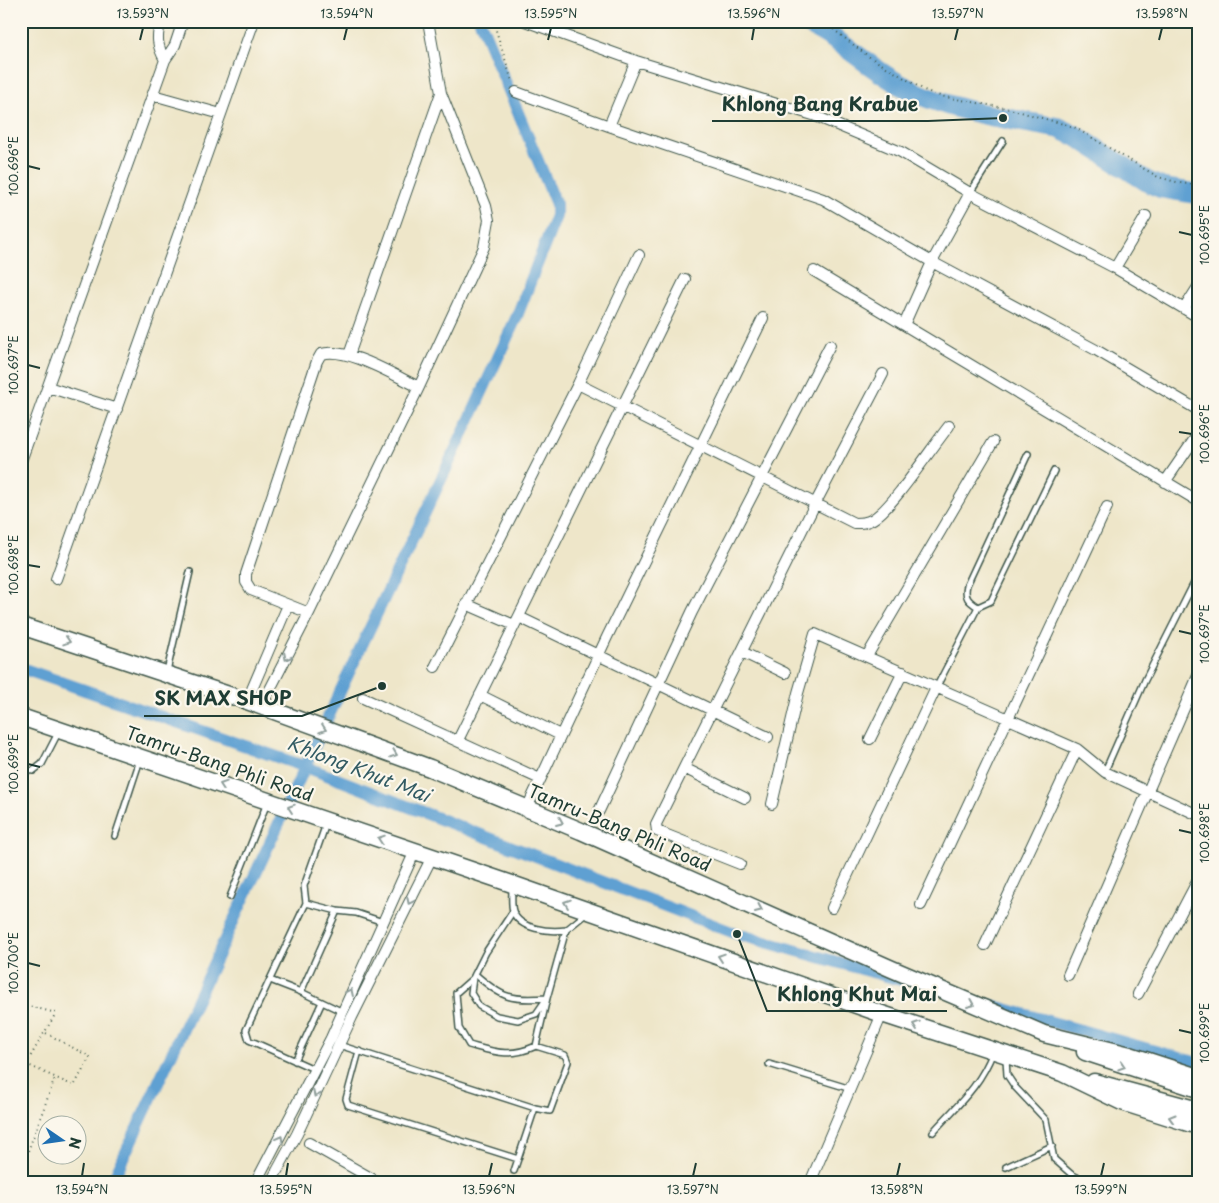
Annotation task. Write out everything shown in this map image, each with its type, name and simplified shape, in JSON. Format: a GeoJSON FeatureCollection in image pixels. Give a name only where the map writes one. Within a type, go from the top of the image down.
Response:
{"type":"FeatureCollection","features":[{"type":"Feature","properties":{"kind":"main road","name":"Tamru-Bang Phli Road"},"geometry":{"type":"LineString","coordinates":[[21,626],[348,737],[528,808],[1044,1034],[1130,1055],[1198,1077]]}},
{"type":"Feature","properties":{"kind":"main road","name":"Tamru-Bang Phli Road"},"geometry":{"type":"LineString","coordinates":[[21,717],[320,818],[882,1014],[1148,1104]]}},
{"type":"Feature","properties":{"kind":"main road"},"geometry":{"type":"LineString","coordinates":[[1044,1034],[1103,1059],[1198,1089]]}},
{"type":"Feature","properties":{"kind":"main road"},"geometry":{"type":"LineString","coordinates":[[1148,1104],[1198,1110]]}},
{"type":"Feature","properties":{"kind":"main road"},"geometry":{"type":"LineString","coordinates":[[1148,1104],[1198,1126]]}},
{"type":"Feature","properties":{"kind":"street"},"geometry":{"type":"LineString","coordinates":[[161,21],[156,38],[165,60]]}},
{"type":"Feature","properties":{"kind":"street"},"geometry":{"type":"LineString","coordinates":[[21,461],[165,60],[175,45],[183,21]]}},
{"type":"Feature","properties":{"kind":"street"},"geometry":{"type":"LineString","coordinates":[[56,579],[254,21]]}},
{"type":"Feature","properties":{"kind":"street"},"geometry":{"type":"LineString","coordinates":[[254,704],[309,613],[419,387],[484,247],[489,220],[486,206],[441,93],[428,21]]}},
{"type":"Feature","properties":{"kind":"street"},"geometry":{"type":"LineString","coordinates":[[525,21],[636,61],[813,115],[901,152],[970,193],[1115,268],[1198,317]]}},
{"type":"Feature","properties":{"kind":"street"},"geometry":{"type":"LineString","coordinates":[[609,126],[636,61]]}},
{"type":"Feature","properties":{"kind":"street"},"geometry":{"type":"LineString","coordinates":[[516,92],[609,126],[824,199],[932,262],[1096,350],[1198,410]]}},
{"type":"Feature","properties":{"kind":"street"},"geometry":{"type":"LineString","coordinates":[[349,355],[441,93]]}},
{"type":"Feature","properties":{"kind":"street"},"geometry":{"type":"LineString","coordinates":[[154,94],[221,114]]}},
{"type":"Feature","properties":{"kind":"street"},"geometry":{"type":"LineString","coordinates":[[904,325],[932,262],[970,193]]}},
{"type":"Feature","properties":{"kind":"street"},"geometry":{"type":"LineString","coordinates":[[1115,268],[1146,216]]}},
{"type":"Feature","properties":{"kind":"street"},"geometry":{"type":"LineString","coordinates":[[435,667],[578,384],[639,255]]}},
{"type":"Feature","properties":{"kind":"street"},"geometry":{"type":"LineString","coordinates":[[814,271],[1198,501]]}},
{"type":"Feature","properties":{"kind":"street"},"geometry":{"type":"LineString","coordinates":[[458,740],[685,279]]}},
{"type":"Feature","properties":{"kind":"street"},"geometry":{"type":"LineString","coordinates":[[1184,309],[1198,287]]}},
{"type":"Feature","properties":{"kind":"street"},"geometry":{"type":"LineString","coordinates":[[528,808],[560,735],[763,318]]}},
{"type":"Feature","properties":{"kind":"street"},"geometry":{"type":"LineString","coordinates":[[599,811],[658,684],[830,345]]}},
{"type":"Feature","properties":{"kind":"street"},"geometry":{"type":"LineString","coordinates":[[309,613],[251,590],[246,582],[246,574],[317,361],[321,354],[330,351],[349,355],[419,387]]}},
{"type":"Feature","properties":{"kind":"street"},"geometry":{"type":"LineString","coordinates":[[740,864],[657,831],[656,824],[815,504],[882,374]]}},
{"type":"Feature","properties":{"kind":"street"},"geometry":{"type":"LineString","coordinates":[[578,384],[854,523],[864,523],[875,518],[889,503],[949,426]]}},
{"type":"Feature","properties":{"kind":"street"},"geometry":{"type":"LineString","coordinates":[[48,387],[117,409]]}},
{"type":"Feature","properties":{"kind":"street"},"geometry":{"type":"LineString","coordinates":[[1165,482],[1198,434]]}},
{"type":"Feature","properties":{"kind":"street"},"geometry":{"type":"LineString","coordinates":[[867,656],[993,442]]}},
{"type":"Feature","properties":{"kind":"street"},"geometry":{"type":"LineString","coordinates":[[921,906],[1010,719],[1107,507]]}},
{"type":"Feature","properties":{"kind":"street"},"geometry":{"type":"LineString","coordinates":[[466,604],[517,621],[598,656],[768,737]]}},
{"type":"Feature","properties":{"kind":"street"},"geometry":{"type":"LineString","coordinates":[[254,704],[288,605]]}},
{"type":"Feature","properties":{"kind":"street"},"geometry":{"type":"LineString","coordinates":[[772,804],[814,634],[824,636],[936,688],[1077,749],[1105,772],[1198,815]]}},
{"type":"Feature","properties":{"kind":"street"},"geometry":{"type":"LineString","coordinates":[[742,652],[785,673]]}},
{"type":"Feature","properties":{"kind":"street"},"geometry":{"type":"LineString","coordinates":[[870,739],[903,672]]}},
{"type":"Feature","properties":{"kind":"street"},"geometry":{"type":"LineString","coordinates":[[1068,975],[1198,676]]}},
{"type":"Feature","properties":{"kind":"street"},"geometry":{"type":"LineString","coordinates":[[832,908],[936,688]]}},
{"type":"Feature","properties":{"kind":"street"},"geometry":{"type":"LineString","coordinates":[[480,695],[560,735]]}},
{"type":"Feature","properties":{"kind":"street"},"geometry":{"type":"LineString","coordinates":[[363,698],[540,779]]}},
{"type":"Feature","properties":{"kind":"street"},"geometry":{"type":"LineString","coordinates":[[985,945],[1077,749]]}},
{"type":"Feature","properties":{"kind":"street"},"geometry":{"type":"LineString","coordinates":[[684,768],[745,798]]}},
{"type":"Feature","properties":{"kind":"street"},"geometry":{"type":"LineString","coordinates":[[256,1182],[315,1070],[415,851]]}},
{"type":"Feature","properties":{"kind":"street"},"geometry":{"type":"LineString","coordinates":[[271,1182],[432,857]]}},
{"type":"Feature","properties":{"kind":"street"},"geometry":{"type":"LineString","coordinates":[[1138,994],[1198,880]]}},
{"type":"Feature","properties":{"kind":"street"},"geometry":{"type":"LineString","coordinates":[[811,1180],[882,1014]]}},
{"type":"Feature","properties":{"kind":"street"},"geometry":{"type":"LineString","coordinates":[[309,1143],[378,1182]]}},
{"type":"Feature","properties":{"kind":"lane"},"geometry":{"type":"LineString","coordinates":[[970,193],[1003,141]]}},
{"type":"Feature","properties":{"kind":"lane"},"geometry":{"type":"LineString","coordinates":[[978,608],[966,599],[967,585],[1028,454]]}},
{"type":"Feature","properties":{"kind":"lane"},"geometry":{"type":"LineString","coordinates":[[936,688],[978,608],[991,601],[1054,471]]}},
{"type":"Feature","properties":{"kind":"lane"},"geometry":{"type":"LineString","coordinates":[[166,675],[190,572]]}},
{"type":"Feature","properties":{"kind":"lane"},"geometry":{"type":"LineString","coordinates":[[1105,772],[1145,680],[1198,575]]}},
{"type":"Feature","properties":{"kind":"lane"},"geometry":{"type":"LineString","coordinates":[[21,769],[33,771],[42,764],[60,730]]}},
{"type":"Feature","properties":{"kind":"lane"},"geometry":{"type":"LineString","coordinates":[[115,836],[141,757]]}},
{"type":"Feature","properties":{"kind":"lane"},"geometry":{"type":"LineString","coordinates":[[230,897],[268,801]]}},
{"type":"Feature","properties":{"kind":"lane"},"geometry":{"type":"LineString","coordinates":[[320,818],[304,886],[306,903],[246,1030],[246,1035],[249,1040],[325,1074]]}},
{"type":"Feature","properties":{"kind":"lane"},"geometry":{"type":"LineString","coordinates":[[339,1044],[546,1112],[552,1108],[568,1062],[565,1055],[536,1046],[521,1053],[499,1053],[469,1045],[460,1028],[456,993],[474,976],[513,912],[512,884]]}},
{"type":"Feature","properties":{"kind":"lane"},"geometry":{"type":"LineString","coordinates":[[306,903],[336,911],[356,913],[383,922]]}},
{"type":"Feature","properties":{"kind":"lane"},"geometry":{"type":"LineString","coordinates":[[301,992],[336,911]]}},
{"type":"Feature","properties":{"kind":"lane"},"geometry":{"type":"LineString","coordinates":[[536,1046],[566,930],[589,911]]}},
{"type":"Feature","properties":{"kind":"lane"},"geometry":{"type":"LineString","coordinates":[[513,912],[520,921],[540,930],[566,930]]}},
{"type":"Feature","properties":{"kind":"lane"},"geometry":{"type":"LineString","coordinates":[[474,976],[495,992],[520,1001],[547,998]]}},
{"type":"Feature","properties":{"kind":"lane"},"geometry":{"type":"LineString","coordinates":[[474,976],[472,993],[479,1006],[497,1016],[518,1020],[536,1014],[547,998]]}},
{"type":"Feature","properties":{"kind":"lane"},"geometry":{"type":"LineString","coordinates":[[270,980],[341,1011]]}},
{"type":"Feature","properties":{"kind":"lane"},"geometry":{"type":"LineString","coordinates":[[294,1061],[322,1002]]}},
{"type":"Feature","properties":{"kind":"lane"},"geometry":{"type":"LineString","coordinates":[[360,1051],[346,1099],[348,1105],[518,1159]]}},
{"type":"Feature","properties":{"kind":"lane"},"geometry":{"type":"LineString","coordinates":[[933,1132],[974,1090],[986,1068],[999,1053],[1007,1075],[1015,1087],[1046,1120],[1054,1159],[1071,1174],[1086,1182]]}},
{"type":"Feature","properties":{"kind":"lane"},"geometry":{"type":"LineString","coordinates":[[769,1064],[851,1090]]}},
{"type":"Feature","properties":{"kind":"lane"},"geometry":{"type":"LineString","coordinates":[[514,1171],[535,1108]]}},
{"type":"Feature","properties":{"kind":"lane"},"geometry":{"type":"LineString","coordinates":[[1006,1167],[1052,1146]]}},
{"type":"Feature","properties":{"kind":"path"},"geometry":{"type":"LineString","coordinates":[[493,21],[516,92]]}},
{"type":"Feature","properties":{"kind":"path"},"geometry":{"type":"LineString","coordinates":[[815,21],[832,29],[868,56],[924,90],[940,96],[1010,109],[1074,127],[1158,177],[1180,183],[1198,185]]}},
{"type":"Feature","properties":{"kind":"path"},"geometry":{"type":"LineString","coordinates":[[21,1004],[56,1013],[26,1064]]}},
{"type":"Feature","properties":{"kind":"path"},"geometry":{"type":"LineString","coordinates":[[21,1063],[74,1086],[90,1057],[44,1032]]}},
{"type":"Feature","properties":{"kind":"path"},"geometry":{"type":"LineString","coordinates":[[21,1161],[24,1162],[55,1078]]}},
{"type":"Feature","properties":{"kind":"waterway"},"geometry":{"type":"LineString","coordinates":[[112,1182],[359,651],[467,425],[517,316],[556,216],[556,204],[480,21]]}},
{"type":"Feature","properties":{"kind":"waterway"},"geometry":{"type":"LineString","coordinates":[[801,21],[840,43],[888,77],[919,94],[938,102],[978,113],[1059,128],[1076,136],[1148,182],[1162,188],[1198,194]]}},
{"type":"Feature","properties":{"kind":"waterway","name":"Khlong Khut Mai"},"geometry":{"type":"LineString","coordinates":[[21,668],[306,767],[737,934],[904,981]]}},
{"type":"Feature","properties":{"kind":"waterway","name":"Khlong Khut Mai"},"geometry":{"type":"LineString","coordinates":[[991,1005],[1198,1063]]}},
{"type":"Feature","properties":{"kind":"place","name":"Khlong Bang Krabue"},"geometry":{"type":"Point","coordinates":[1003,118]}},
{"type":"Feature","properties":{"kind":"place","name":"SK MAX SHOP"},"geometry":{"type":"Point","coordinates":[382,686]}},
{"type":"Feature","properties":{"kind":"place","name":"Khlong Khut Mai"},"geometry":{"type":"Point","coordinates":[737,934]}}]}
